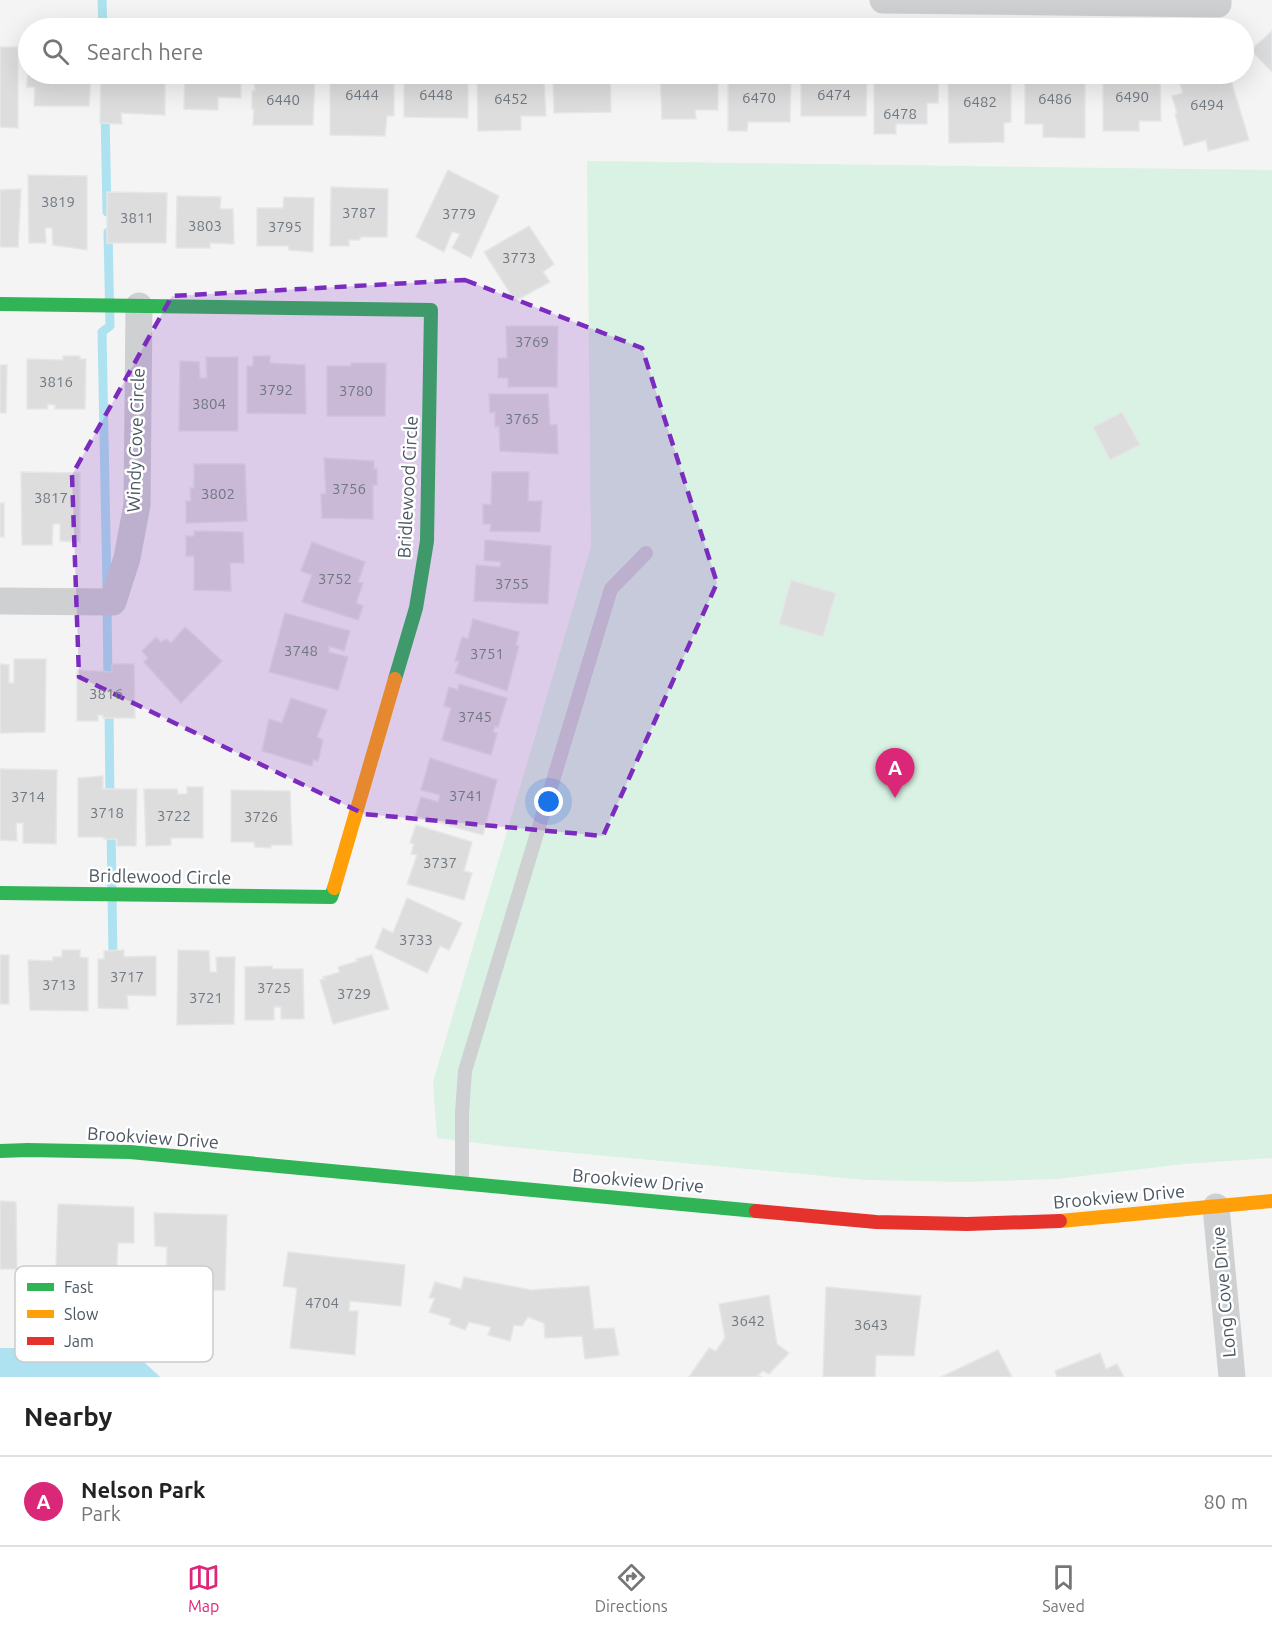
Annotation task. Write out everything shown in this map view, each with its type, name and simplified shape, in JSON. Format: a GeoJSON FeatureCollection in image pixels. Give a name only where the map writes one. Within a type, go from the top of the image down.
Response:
{"type":"FeatureCollection","features":[{"type":"Feature","properties":{"kind":"street"},"geometry":{"type":"LineString","coordinates":[[883,0],[1218,4],[1218,0]]}},
{"type":"Feature","properties":{"kind":"street","name":"Bridlewood Circle"},"geometry":{"type":"LineString","coordinates":[[0,304],[431,310],[427,541],[416,608],[331,897],[0,892]]}},
{"type":"Feature","properties":{"kind":"street","name":"Windy Cove Circle"},"geometry":{"type":"LineString","coordinates":[[0,601],[113,602],[127,558],[137,505],[139,306]]}},
{"type":"Feature","properties":{"kind":"street","name":"Brookview Drive"},"geometry":{"type":"LineString","coordinates":[[0,1151],[130,1152],[876,1222],[967,1224],[1069,1221],[1272,1202]]}},
{"type":"Feature","properties":{"kind":"street","name":"Long Cove Drive"},"geometry":{"type":"LineString","coordinates":[[1216,1207],[1232,1377]]}},
{"type":"Feature","properties":{"kind":"lane"},"geometry":{"type":"LineString","coordinates":[[462,1183],[462,1113],[465,1071],[611,589],[646,553]]}},
{"type":"Feature","properties":{"kind":"highlighted area"},"geometry":{"type":"Polygon","coordinates":[[[465,280],[642,348],[717,583],[603,836],[364,814],[79,677],[72,475],[172,296],[465,280]]]}},
{"type":"Feature","properties":{"kind":"green space"},"geometry":{"type":"Polygon","coordinates":[[[587,161],[1272,170],[1272,1158],[1184,1164],[1057,1179],[965,1182],[867,1180],[510,1147],[437,1138],[433,1082],[591,547],[587,161]]]}},
{"type":"Feature","properties":{"kind":"water"},"geometry":{"type":"Polygon","coordinates":[[[0,1348],[15,1348],[15,1362],[144,1362],[160,1377],[0,1377],[0,1348]]]}},
{"type":"Feature","properties":{"kind":"building"},"geometry":{"type":"Polygon","coordinates":[[[1272,31],[1272,72],[1254,53],[1254,47],[1272,31]]]}},
{"type":"Feature","properties":{"kind":"building"},"geometry":{"type":"Polygon","coordinates":[[[0,47],[18,47],[18,128],[0,127],[0,47]]]}},
{"type":"Feature","properties":{"kind":"building"},"geometry":{"type":"Polygon","coordinates":[[[27,84],[90,84],[89,106],[34,106],[35,87],[27,87],[27,84]]]}},
{"type":"Feature","properties":{"kind":"building"},"geometry":{"type":"Polygon","coordinates":[[[101,84],[165,84],[165,115],[121,113],[122,124],[100,123],[101,84]]]}},
{"type":"Feature","properties":{"kind":"building"},"geometry":{"type":"Polygon","coordinates":[[[185,84],[241,84],[241,98],[218,97],[218,110],[184,109],[185,84]]]}},
{"type":"Feature","properties":{"kind":"building"},"geometry":{"type":"Polygon","coordinates":[[[255,84],[315,84],[313,125],[253,125],[252,91],[255,91],[255,84]]]}},
{"type":"Feature","properties":{"kind":"building"},"geometry":{"type":"Polygon","coordinates":[[[330,84],[394,84],[394,116],[387,116],[385,136],[330,135],[330,84]]]}},
{"type":"Feature","properties":{"kind":"building"},"geometry":{"type":"Polygon","coordinates":[[[404,84],[468,84],[468,118],[404,117],[404,84]]]}},
{"type":"Feature","properties":{"kind":"building"},"geometry":{"type":"Polygon","coordinates":[[[477,84],[544,84],[546,116],[521,116],[521,130],[478,131],[477,84]]]}},
{"type":"Feature","properties":{"kind":"building"},"geometry":{"type":"Polygon","coordinates":[[[553,84],[610,84],[611,112],[554,113],[553,84]]]}},
{"type":"Feature","properties":{"kind":"building"},"geometry":{"type":"Polygon","coordinates":[[[660,84],[718,84],[718,110],[695,110],[696,119],[662,119],[660,84]]]}},
{"type":"Feature","properties":{"kind":"building"},"geometry":{"type":"Polygon","coordinates":[[[728,84],[791,84],[790,122],[748,122],[747,131],[728,131],[728,84]]]}},
{"type":"Feature","properties":{"kind":"building"},"geometry":{"type":"Polygon","coordinates":[[[801,84],[867,84],[866,116],[801,116],[801,84]]]}},
{"type":"Feature","properties":{"kind":"building"},"geometry":{"type":"Polygon","coordinates":[[[874,84],[939,84],[938,103],[927,103],[927,124],[896,124],[896,134],[874,134],[874,84]]]}},
{"type":"Feature","properties":{"kind":"building"},"geometry":{"type":"Polygon","coordinates":[[[948,84],[1011,84],[1011,122],[1004,123],[1004,142],[949,143],[948,84]]]}},
{"type":"Feature","properties":{"kind":"building"},"geometry":{"type":"Polygon","coordinates":[[[1025,84],[1085,84],[1085,138],[1043,137],[1043,124],[1025,124],[1025,84]]]}},
{"type":"Feature","properties":{"kind":"building"},"geometry":{"type":"Polygon","coordinates":[[[1103,84],[1160,84],[1161,121],[1139,121],[1139,131],[1103,131],[1103,84]]]}},
{"type":"Feature","properties":{"kind":"building"},"geometry":{"type":"Polygon","coordinates":[[[1180,84],[1232,84],[1249,140],[1208,151],[1206,140],[1184,146],[1172,96],[1183,93],[1180,84]]]}},
{"type":"Feature","properties":{"kind":"building"},"geometry":{"type":"Polygon","coordinates":[[[448,170],[499,196],[471,258],[452,248],[460,234],[452,232],[444,252],[416,237],[448,170]]]}},
{"type":"Feature","properties":{"kind":"building"},"geometry":{"type":"Polygon","coordinates":[[[28,175],[87,176],[87,250],[53,245],[52,228],[45,228],[46,243],[29,243],[28,175]]]}},
{"type":"Feature","properties":{"kind":"building"},"geometry":{"type":"Polygon","coordinates":[[[331,187],[388,189],[387,237],[360,237],[360,240],[349,240],[349,246],[330,246],[331,187]]]}},
{"type":"Feature","properties":{"kind":"building"},"geometry":{"type":"Polygon","coordinates":[[[21,189],[18,247],[0,247],[0,190],[21,189]]]}},
{"type":"Feature","properties":{"kind":"building"},"geometry":{"type":"Polygon","coordinates":[[[107,192],[167,193],[166,243],[107,243],[107,192]]]}},
{"type":"Feature","properties":{"kind":"building"},"geometry":{"type":"Polygon","coordinates":[[[177,196],[221,197],[220,209],[233,209],[234,244],[210,243],[210,248],[176,248],[177,196]]]}},
{"type":"Feature","properties":{"kind":"building"},"geometry":{"type":"Polygon","coordinates":[[[284,197],[314,198],[313,252],[289,250],[288,246],[257,246],[257,208],[283,208],[284,197]]]}},
{"type":"Feature","properties":{"kind":"building"},"geometry":{"type":"Polygon","coordinates":[[[529,226],[554,264],[543,272],[550,282],[515,301],[484,252],[529,226]]]}},
{"type":"Feature","properties":{"kind":"building"},"geometry":{"type":"Polygon","coordinates":[[[506,326],[558,326],[557,387],[508,387],[508,378],[498,378],[498,358],[507,358],[506,326]]]}},
{"type":"Feature","properties":{"kind":"building"},"geometry":{"type":"Polygon","coordinates":[[[63,356],[80,356],[80,359],[86,359],[85,409],[55,409],[55,405],[48,404],[47,409],[27,409],[27,359],[63,360],[63,356]]]}},
{"type":"Feature","properties":{"kind":"building"},"geometry":{"type":"Polygon","coordinates":[[[253,356],[270,356],[270,363],[305,365],[306,414],[247,413],[247,366],[253,366],[253,356]]]}},
{"type":"Feature","properties":{"kind":"building"},"geometry":{"type":"Polygon","coordinates":[[[206,357],[238,357],[238,431],[179,431],[180,361],[199,362],[200,378],[207,378],[206,357]]]}},
{"type":"Feature","properties":{"kind":"building"},"geometry":{"type":"Polygon","coordinates":[[[351,363],[386,363],[385,416],[327,416],[327,366],[351,366],[351,363]]]}},
{"type":"Feature","properties":{"kind":"building"},"geometry":{"type":"Polygon","coordinates":[[[0,365],[7,365],[6,413],[0,413],[0,365]]]}},
{"type":"Feature","properties":{"kind":"building"},"geometry":{"type":"Polygon","coordinates":[[[489,394],[548,394],[550,425],[557,425],[558,454],[500,451],[499,426],[495,427],[495,412],[490,413],[489,394]]]}},
{"type":"Feature","properties":{"kind":"building"},"geometry":{"type":"Polygon","coordinates":[[[1122,412],[1140,445],[1110,460],[1093,427],[1122,412]]]}},
{"type":"Feature","properties":{"kind":"building"},"geometry":{"type":"Polygon","coordinates":[[[324,458],[374,461],[374,469],[377,469],[377,485],[373,485],[373,519],[322,518],[321,494],[326,494],[324,458]]]}},
{"type":"Feature","properties":{"kind":"building"},"geometry":{"type":"Polygon","coordinates":[[[194,464],[245,464],[247,521],[186,523],[186,501],[191,501],[190,488],[194,488],[194,464]]]}},
{"type":"Feature","properties":{"kind":"building"},"geometry":{"type":"Polygon","coordinates":[[[21,472],[80,473],[80,542],[60,541],[60,524],[53,524],[52,545],[22,545],[21,472]]]}},
{"type":"Feature","properties":{"kind":"building"},"geometry":{"type":"Polygon","coordinates":[[[492,472],[529,472],[528,501],[542,501],[540,532],[490,531],[491,524],[483,524],[483,504],[491,505],[492,472]]]}},
{"type":"Feature","properties":{"kind":"building"},"geometry":{"type":"Polygon","coordinates":[[[0,503],[4,503],[4,537],[0,537],[0,503]]]}},
{"type":"Feature","properties":{"kind":"building"},"geometry":{"type":"Polygon","coordinates":[[[194,531],[243,532],[244,563],[230,563],[231,591],[194,590],[194,556],[186,556],[186,536],[194,536],[194,531]]]}},
{"type":"Feature","properties":{"kind":"building"},"geometry":{"type":"Polygon","coordinates":[[[485,540],[551,546],[548,604],[474,601],[476,565],[500,567],[501,562],[484,560],[485,540]]]}},
{"type":"Feature","properties":{"kind":"building"},"geometry":{"type":"Polygon","coordinates":[[[312,542],[365,562],[358,582],[363,583],[356,603],[363,606],[358,620],[302,602],[312,575],[301,571],[312,542]]]}},
{"type":"Feature","properties":{"kind":"building"},"geometry":{"type":"Polygon","coordinates":[[[791,580],[836,593],[823,637],[779,624],[791,580]]]}},
{"type":"Feature","properties":{"kind":"building"},"geometry":{"type":"Polygon","coordinates":[[[285,613],[350,631],[344,651],[329,646],[329,652],[348,657],[338,690],[269,672],[285,613]]]}},
{"type":"Feature","properties":{"kind":"building"},"geometry":{"type":"Polygon","coordinates":[[[473,619],[519,632],[516,645],[519,646],[507,691],[455,673],[459,661],[455,661],[462,637],[468,639],[473,619]]]}},
{"type":"Feature","properties":{"kind":"building"},"geometry":{"type":"Polygon","coordinates":[[[185,627],[222,661],[181,703],[144,662],[148,658],[142,651],[156,637],[161,642],[166,639],[171,643],[185,627]]]}},
{"type":"Feature","properties":{"kind":"building"},"geometry":{"type":"Polygon","coordinates":[[[14,659],[46,659],[45,732],[0,733],[0,664],[9,665],[9,683],[14,683],[14,659]]]}},
{"type":"Feature","properties":{"kind":"building"},"geometry":{"type":"Polygon","coordinates":[[[112,664],[134,664],[135,718],[103,718],[103,715],[98,715],[98,721],[77,721],[77,670],[112,672],[112,664]]]}},
{"type":"Feature","properties":{"kind":"building"},"geometry":{"type":"Polygon","coordinates":[[[459,684],[507,698],[498,727],[495,726],[493,732],[497,733],[491,755],[442,740],[451,708],[444,706],[449,687],[458,690],[459,684]]]}},
{"type":"Feature","properties":{"kind":"building"},"geometry":{"type":"Polygon","coordinates":[[[291,698],[327,710],[317,737],[323,740],[318,761],[313,760],[312,766],[262,751],[269,719],[282,723],[291,698]]]}},
{"type":"Feature","properties":{"kind":"building"},"geometry":{"type":"Polygon","coordinates":[[[430,758],[497,780],[483,835],[415,816],[421,797],[438,802],[440,795],[421,790],[430,758]]]}},
{"type":"Feature","properties":{"kind":"building"},"geometry":{"type":"Polygon","coordinates":[[[0,769],[57,770],[56,844],[23,843],[23,823],[16,823],[17,841],[0,840],[0,769]]]}},
{"type":"Feature","properties":{"kind":"building"},"geometry":{"type":"Polygon","coordinates":[[[103,776],[103,789],[137,789],[136,846],[117,846],[117,839],[78,837],[78,778],[103,776]]]}},
{"type":"Feature","properties":{"kind":"building"},"geometry":{"type":"Polygon","coordinates":[[[187,787],[203,787],[203,838],[171,838],[171,845],[146,846],[144,789],[177,789],[178,794],[187,794],[187,787]]]}},
{"type":"Feature","properties":{"kind":"building"},"geometry":{"type":"Polygon","coordinates":[[[231,790],[290,791],[292,845],[271,845],[271,848],[255,847],[254,842],[231,842],[231,790]]]}},
{"type":"Feature","properties":{"kind":"building"},"geometry":{"type":"Polygon","coordinates":[[[416,825],[472,842],[464,871],[472,873],[464,900],[407,884],[417,855],[411,854],[414,844],[410,843],[416,825]]]}},
{"type":"Feature","properties":{"kind":"building"},"geometry":{"type":"Polygon","coordinates":[[[407,898],[462,923],[449,950],[440,946],[427,973],[375,948],[383,928],[393,933],[407,898]]]}},
{"type":"Feature","properties":{"kind":"building"},"geometry":{"type":"Polygon","coordinates":[[[62,950],[80,950],[80,957],[88,958],[88,1011],[30,1010],[28,960],[53,961],[53,957],[62,957],[62,950]]]}},
{"type":"Feature","properties":{"kind":"building"},"geometry":{"type":"Polygon","coordinates":[[[124,950],[124,957],[156,956],[156,996],[127,995],[128,1009],[98,1008],[98,959],[104,959],[104,951],[124,950]]]}},
{"type":"Feature","properties":{"kind":"building"},"geometry":{"type":"Polygon","coordinates":[[[178,950],[209,951],[210,972],[217,972],[216,957],[235,957],[234,1024],[177,1025],[178,950]]]}},
{"type":"Feature","properties":{"kind":"building"},"geometry":{"type":"Polygon","coordinates":[[[0,955],[9,955],[9,1004],[0,1004],[0,955]]]}},
{"type":"Feature","properties":{"kind":"building"},"geometry":{"type":"Polygon","coordinates":[[[372,955],[389,1009],[333,1024],[320,980],[340,972],[338,967],[372,955]]]}},
{"type":"Feature","properties":{"kind":"building"},"geometry":{"type":"Polygon","coordinates":[[[272,966],[272,969],[303,969],[304,1019],[281,1019],[281,1007],[274,1007],[274,1020],[245,1020],[245,967],[272,966]]]}},
{"type":"Feature","properties":{"kind":"building"},"geometry":{"type":"Polygon","coordinates":[[[0,1201],[16,1202],[17,1266],[15,1269],[0,1269],[0,1201]]]}},
{"type":"Feature","properties":{"kind":"building"},"geometry":{"type":"Polygon","coordinates":[[[58,1204],[134,1207],[134,1243],[118,1243],[117,1266],[56,1266],[58,1204]]]}},
{"type":"Feature","properties":{"kind":"building"},"geometry":{"type":"Polygon","coordinates":[[[154,1213],[227,1215],[225,1290],[213,1290],[213,1266],[167,1266],[167,1247],[155,1246],[154,1213]]]}},
{"type":"Feature","properties":{"kind":"building"},"geometry":{"type":"Polygon","coordinates":[[[288,1252],[405,1265],[401,1306],[350,1301],[349,1311],[358,1311],[355,1355],[290,1348],[297,1288],[283,1286],[288,1252]]]}},
{"type":"Feature","properties":{"kind":"building"},"geometry":{"type":"Polygon","coordinates":[[[464,1277],[531,1290],[589,1286],[594,1329],[614,1328],[619,1355],[585,1359],[582,1336],[545,1338],[544,1323],[528,1317],[522,1326],[514,1325],[510,1341],[488,1335],[491,1327],[469,1322],[465,1330],[449,1324],[451,1319],[429,1312],[435,1298],[429,1298],[435,1282],[461,1289],[464,1277]]]}},
{"type":"Feature","properties":{"kind":"building"},"geometry":{"type":"Polygon","coordinates":[[[826,1287],[921,1296],[914,1356],[876,1355],[875,1377],[823,1377],[826,1287]]]}},
{"type":"Feature","properties":{"kind":"building"},"geometry":{"type":"Polygon","coordinates":[[[769,1295],[777,1344],[789,1353],[769,1374],[763,1371],[758,1375],[761,1377],[689,1377],[709,1348],[716,1351],[725,1338],[719,1304],[769,1295]]]}},
{"type":"Feature","properties":{"kind":"building"},"geometry":{"type":"Polygon","coordinates":[[[998,1350],[1012,1377],[941,1377],[998,1350]]]}},
{"type":"Feature","properties":{"kind":"building"},"geometry":{"type":"Polygon","coordinates":[[[1100,1353],[1106,1369],[1117,1364],[1124,1377],[1057,1377],[1055,1371],[1100,1353]]]}},
{"type":"Feature","properties":{"kind":"waterway"},"geometry":{"type":"LineString","coordinates":[[102,0],[103,18]]}},
{"type":"Feature","properties":{"kind":"waterway"},"geometry":{"type":"LineString","coordinates":[[105,112],[107,212]]}},
{"type":"Feature","properties":{"kind":"waterway"},"geometry":{"type":"LineString","coordinates":[[107,589],[102,332],[110,326],[108,232]]}},
{"type":"Feature","properties":{"kind":"waterway"},"geometry":{"type":"LineString","coordinates":[[107,605],[108,682]]}},
{"type":"Feature","properties":{"kind":"waterway"},"geometry":{"type":"LineString","coordinates":[[109,707],[110,802]]}},
{"type":"Feature","properties":{"kind":"waterway"},"geometry":{"type":"LineString","coordinates":[[111,827],[113,960]]}},
{"type":"Feature","properties":{"kind":"traffic: fast"},"geometry":{"type":"LineString","coordinates":[[0,304],[431,310],[427,541],[416,608],[395,679]]}},
{"type":"Feature","properties":{"kind":"traffic: fast"},"geometry":{"type":"LineString","coordinates":[[0,893],[331,897],[334,888]]}},
{"type":"Feature","properties":{"kind":"traffic: fast"},"geometry":{"type":"LineString","coordinates":[[0,1151],[130,1152],[756,1211]]}},
{"type":"Feature","properties":{"kind":"traffic: slow"},"geometry":{"type":"LineString","coordinates":[[334,888],[395,679]]}},
{"type":"Feature","properties":{"kind":"traffic: slow"},"geometry":{"type":"LineString","coordinates":[[1060,1221],[1272,1201]]}},
{"type":"Feature","properties":{"kind":"traffic: jam"},"geometry":{"type":"LineString","coordinates":[[756,1211],[876,1222],[967,1224],[1060,1221]]}},
{"type":"Feature","properties":{"kind":"place","name":"Nelson Park"},"geometry":{"type":"Point","coordinates":[895,798]}}]}
